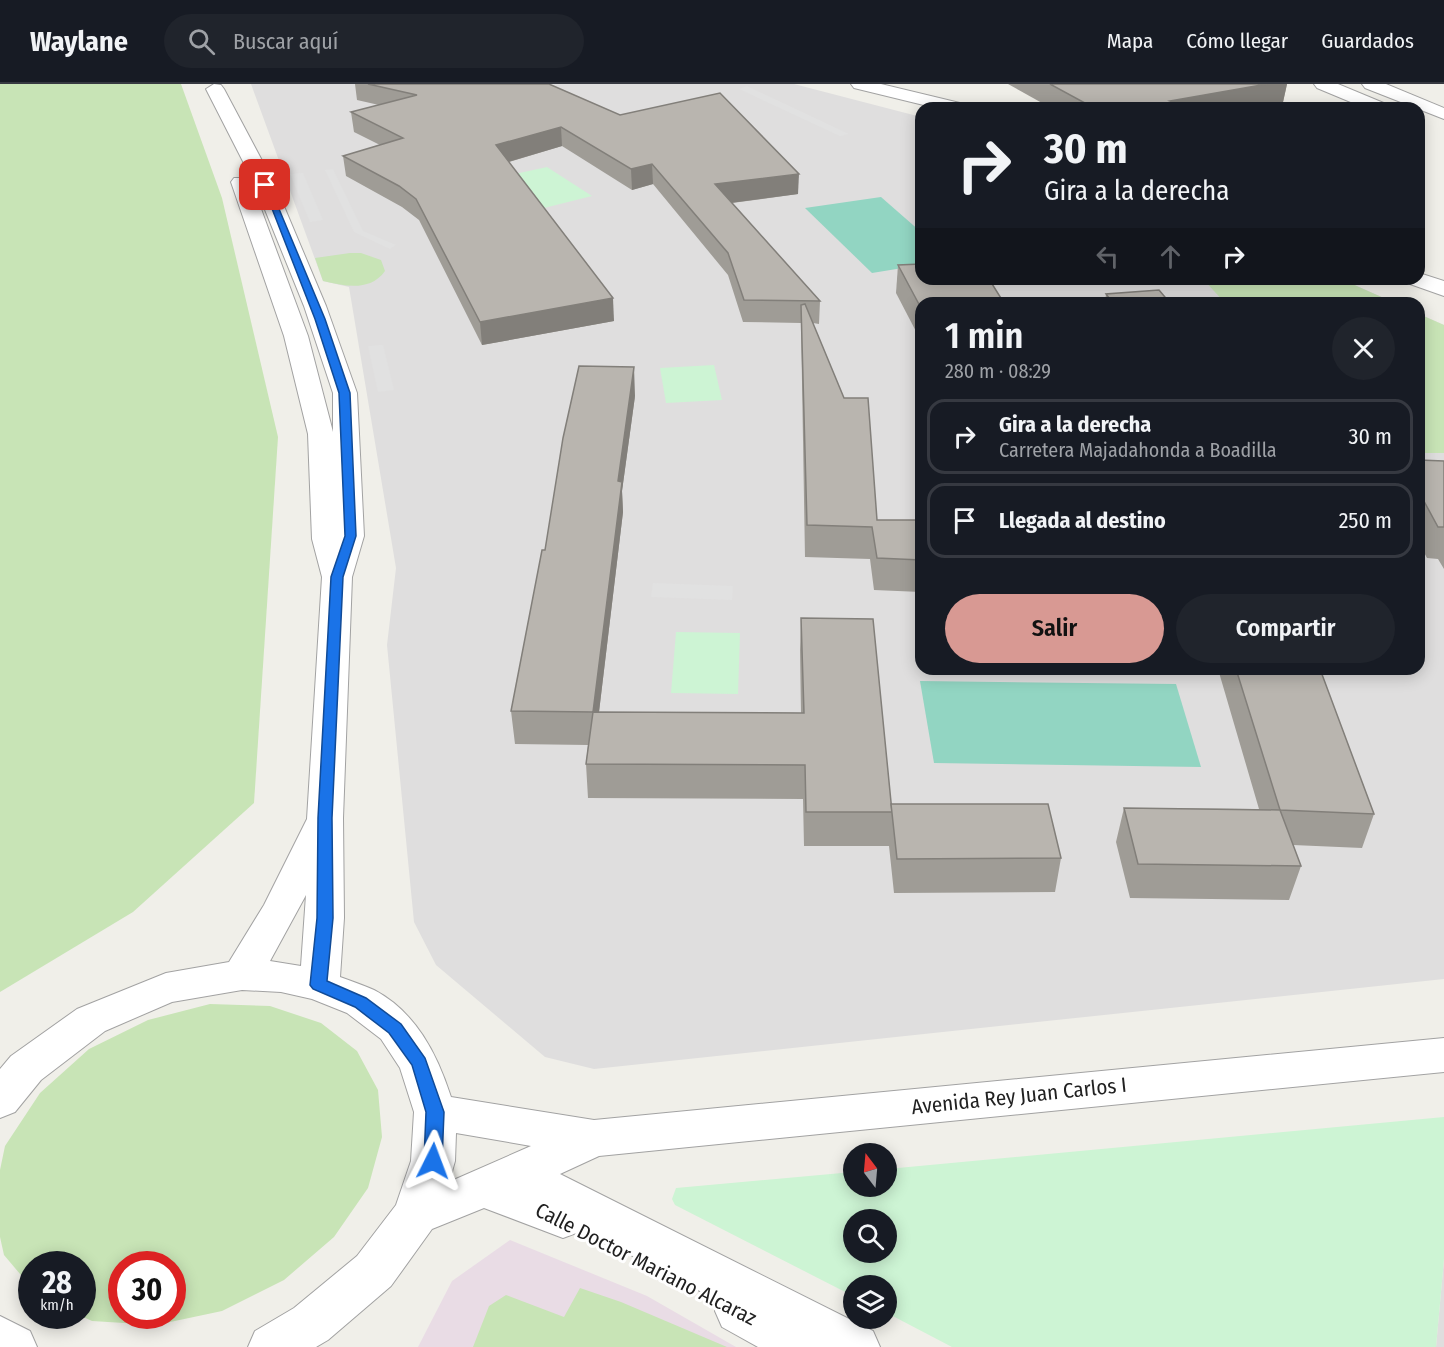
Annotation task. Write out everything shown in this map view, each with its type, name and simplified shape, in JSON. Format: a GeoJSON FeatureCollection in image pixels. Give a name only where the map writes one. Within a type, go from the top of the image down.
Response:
{"type":"FeatureCollection","features":[{"type":"Feature","properties":{"kind":"street"},"geometry":{"type":"LineString","coordinates":[[860,84],[934,102]]}},
{"type":"Feature","properties":{"kind":"street"},"geometry":{"type":"LineString","coordinates":[[1323,84],[1366,102]]}},
{"type":"Feature","properties":{"kind":"street"},"geometry":{"type":"LineString","coordinates":[[1371,84],[1415,102]]}},
{"type":"Feature","properties":{"kind":"street"},"geometry":{"type":"LineString","coordinates":[[214,86],[237,169],[296,336],[321,434],[326,539],[337,577]]}},
{"type":"Feature","properties":{"kind":"street"},"geometry":{"type":"LineString","coordinates":[[214,86],[265,185],[315,306],[345,393],[350,536],[337,577],[325,818],[325,918],[319,985]]}},
{"type":"Feature","properties":{"kind":"street"},"geometry":{"type":"LineString","coordinates":[[1425,106],[1444,114]]}},
{"type":"Feature","properties":{"kind":"street"},"geometry":{"type":"LineString","coordinates":[[237,169],[258,198],[295,297],[315,306]]}},
{"type":"Feature","properties":{"kind":"street"},"geometry":{"type":"LineString","coordinates":[[1425,282],[1444,289]]}},
{"type":"Feature","properties":{"kind":"street"},"geometry":{"type":"LineString","coordinates":[[315,306],[304,319],[329,405],[321,434]]}},
{"type":"Feature","properties":{"kind":"street"},"geometry":{"type":"LineString","coordinates":[[242,975],[281,909],[325,818]]}},
{"type":"Feature","properties":{"kind":"street"},"geometry":{"type":"LineString","coordinates":[[0,1100],[26,1068],[91,1020],[166,988],[242,975],[281,977],[319,985],[361,1002],[395,1029],[419,1063],[435,1112],[433,1161],[416,1215],[374,1271],[297,1339]]}},
{"type":"Feature","properties":{"kind":"street","name":"Avenida Rey Juan Carlos I"},"geometry":{"type":"LineString","coordinates":[[435,1112],[594,1138],[1444,1055]]}},
{"type":"Feature","properties":{"kind":"street","name":"Avenida Rey Juan Carlos I"},"geometry":{"type":"LineString","coordinates":[[416,1215],[594,1138]]}},
{"type":"Feature","properties":{"kind":"street"},"geometry":{"type":"LineString","coordinates":[[500,1180],[856,1347]]}},
{"type":"Feature","properties":{"kind":"street","name":"Calle Doctor Mariano Alcaraz"},"geometry":{"type":"LineString","coordinates":[[500,1180],[552,1212],[640,1256],[804,1347]]}},
{"type":"Feature","properties":{"kind":"street"},"geometry":{"type":"LineString","coordinates":[[0,1339],[13,1347]]}},
{"type":"Feature","properties":{"kind":"shaded area"},"geometry":{"type":"Polygon","coordinates":[[[251,84],[794,84],[915,115],[915,285],[1354,285],[1382,297],[915,297],[915,675],[1425,675],[1425,317],[1444,325],[1444,979],[594,1069],[545,1057],[436,965],[414,922],[387,645],[396,568],[349,287],[323,281],[251,84]]]}},
{"type":"Feature","properties":{"kind":"shaded area"},"geometry":{"type":"Polygon","coordinates":[[[747,86],[849,134],[840,136],[739,89],[747,86]]]}},
{"type":"Feature","properties":{"kind":"shaded area"},"geometry":{"type":"Polygon","coordinates":[[[333,169],[363,231],[396,245],[390,249],[354,232],[325,170],[333,169]]]}},
{"type":"Feature","properties":{"kind":"shaded area"},"geometry":{"type":"Polygon","coordinates":[[[303,173],[323,220],[310,222],[290,174],[303,173]]]}},
{"type":"Feature","properties":{"kind":"shaded area"},"geometry":{"type":"Polygon","coordinates":[[[383,345],[394,390],[378,392],[368,346],[383,345]]]}},
{"type":"Feature","properties":{"kind":"shaded area"},"geometry":{"type":"Polygon","coordinates":[[[653,583],[733,586],[732,600],[651,597],[653,583]]]}},
{"type":"Feature","properties":{"kind":"shaded area"},"geometry":{"type":"Polygon","coordinates":[[[510,1240],[647,1296],[736,1347],[418,1347],[452,1281],[510,1240]]]}},
{"type":"Feature","properties":{"kind":"shaded area"},"geometry":{"type":"Polygon","coordinates":[[[1444,1259],[1444,1347],[1436,1347],[1444,1259]]]}},
{"type":"Feature","properties":{"kind":"green space"},"geometry":{"type":"Polygon","coordinates":[[[0,84],[181,84],[222,198],[278,437],[254,803],[133,912],[0,992],[0,84]]]}},
{"type":"Feature","properties":{"kind":"green space"},"geometry":{"type":"Polygon","coordinates":[[[547,167],[592,196],[540,209],[497,178],[547,167]]]}},
{"type":"Feature","properties":{"kind":"green space"},"geometry":{"type":"Polygon","coordinates":[[[881,197],[915,227],[915,266],[872,273],[805,208],[881,197]]]}},
{"type":"Feature","properties":{"kind":"green space"},"geometry":{"type":"Polygon","coordinates":[[[361,253],[381,260],[385,271],[379,278],[365,285],[348,286],[323,281],[315,258],[361,253]]]}},
{"type":"Feature","properties":{"kind":"green space"},"geometry":{"type":"Polygon","coordinates":[[[1208,285],[1354,285],[1382,297],[1220,297],[1208,285]]]}},
{"type":"Feature","properties":{"kind":"green space"},"geometry":{"type":"Polygon","coordinates":[[[1425,317],[1444,325],[1444,453],[1425,453],[1425,317]]]}},
{"type":"Feature","properties":{"kind":"green space"},"geometry":{"type":"Polygon","coordinates":[[[714,365],[722,400],[666,403],[660,368],[714,365]]]}},
{"type":"Feature","properties":{"kind":"green space"},"geometry":{"type":"Polygon","coordinates":[[[676,632],[740,633],[738,694],[671,693],[676,632]]]}},
{"type":"Feature","properties":{"kind":"green space"},"geometry":{"type":"Polygon","coordinates":[[[920,681],[1176,684],[1201,767],[934,763],[920,681]]]}},
{"type":"Feature","properties":{"kind":"green space"},"geometry":{"type":"Polygon","coordinates":[[[210,1004],[270,1006],[321,1023],[357,1051],[378,1090],[382,1137],[368,1188],[334,1237],[284,1280],[222,1311],[186,1319],[186,1251],[108,1251],[108,1322],[96,1321],[96,1251],[18,1251],[18,1272],[4,1255],[0,1237],[0,1170],[5,1146],[40,1093],[89,1049],[148,1020],[210,1004]]]}},
{"type":"Feature","properties":{"kind":"green space"},"geometry":{"type":"Polygon","coordinates":[[[1444,1117],[1444,1259],[1436,1347],[952,1347],[897,1318],[897,1275],[843,1275],[843,1291],[675,1205],[672,1199],[676,1188],[843,1173],[843,1197],[897,1197],[897,1168],[1444,1117]]]}},
{"type":"Feature","properties":{"kind":"green space"},"geometry":{"type":"Polygon","coordinates":[[[580,1288],[621,1302],[727,1347],[473,1347],[489,1306],[506,1295],[564,1317],[580,1288]]]}},
{"type":"Feature","properties":{"kind":"building"},"geometry":{"type":"Polygon","coordinates":[[[368,84],[549,84],[620,115],[720,93],[799,174],[715,184],[820,301],[744,300],[728,253],[652,164],[631,169],[561,127],[496,145],[613,298],[480,322],[416,199],[399,186],[343,156],[403,138],[351,112],[417,95],[368,84]]]}},
{"type":"Feature","properties":{"kind":"building"},"geometry":{"type":"Polygon","coordinates":[[[1050,84],[1267,84],[1170,101],[1173,102],[1083,102],[1050,84]]]}},
{"type":"Feature","properties":{"kind":"building"},"geometry":{"type":"Polygon","coordinates":[[[915,264],[915,285],[993,285],[1000,297],[915,297],[898,265],[915,264]]]}},
{"type":"Feature","properties":{"kind":"building"},"geometry":{"type":"Polygon","coordinates":[[[1159,290],[1165,297],[1108,297],[1106,294],[1159,290]]]}},
{"type":"Feature","properties":{"kind":"building"},"geometry":{"type":"Polygon","coordinates":[[[805,304],[844,398],[868,398],[877,520],[915,520],[915,560],[877,558],[872,527],[807,525],[801,305],[805,304]]]}},
{"type":"Feature","properties":{"kind":"building"},"geometry":{"type":"Polygon","coordinates":[[[579,366],[634,367],[618,481],[622,482],[593,712],[511,711],[542,550],[545,550],[563,438],[579,366]]]}},
{"type":"Feature","properties":{"kind":"building"},"geometry":{"type":"Polygon","coordinates":[[[1425,460],[1444,461],[1444,527],[1438,527],[1425,503],[1425,460]]]}},
{"type":"Feature","properties":{"kind":"building"},"geometry":{"type":"Polygon","coordinates":[[[801,618],[873,619],[892,812],[806,812],[805,765],[586,764],[593,712],[804,713],[801,618]]]}},
{"type":"Feature","properties":{"kind":"building"},"geometry":{"type":"Polygon","coordinates":[[[1238,675],[1322,675],[1374,814],[1280,810],[1238,675]]]}},
{"type":"Feature","properties":{"kind":"building"},"geometry":{"type":"Polygon","coordinates":[[[891,804],[1048,804],[1061,858],[897,859],[891,804]]]}},
{"type":"Feature","properties":{"kind":"building"},"geometry":{"type":"Polygon","coordinates":[[[1124,808],[1280,810],[1301,866],[1138,864],[1124,808]]]}},
{"type":"Feature","properties":{"kind":"route"},"geometry":{"type":"LineString","coordinates":[[265,185],[325,332],[345,393],[350,536],[337,577],[325,818],[325,918],[319,985],[361,1002],[378,1015],[395,1029],[419,1063],[435,1112],[433,1161]]}}]}
